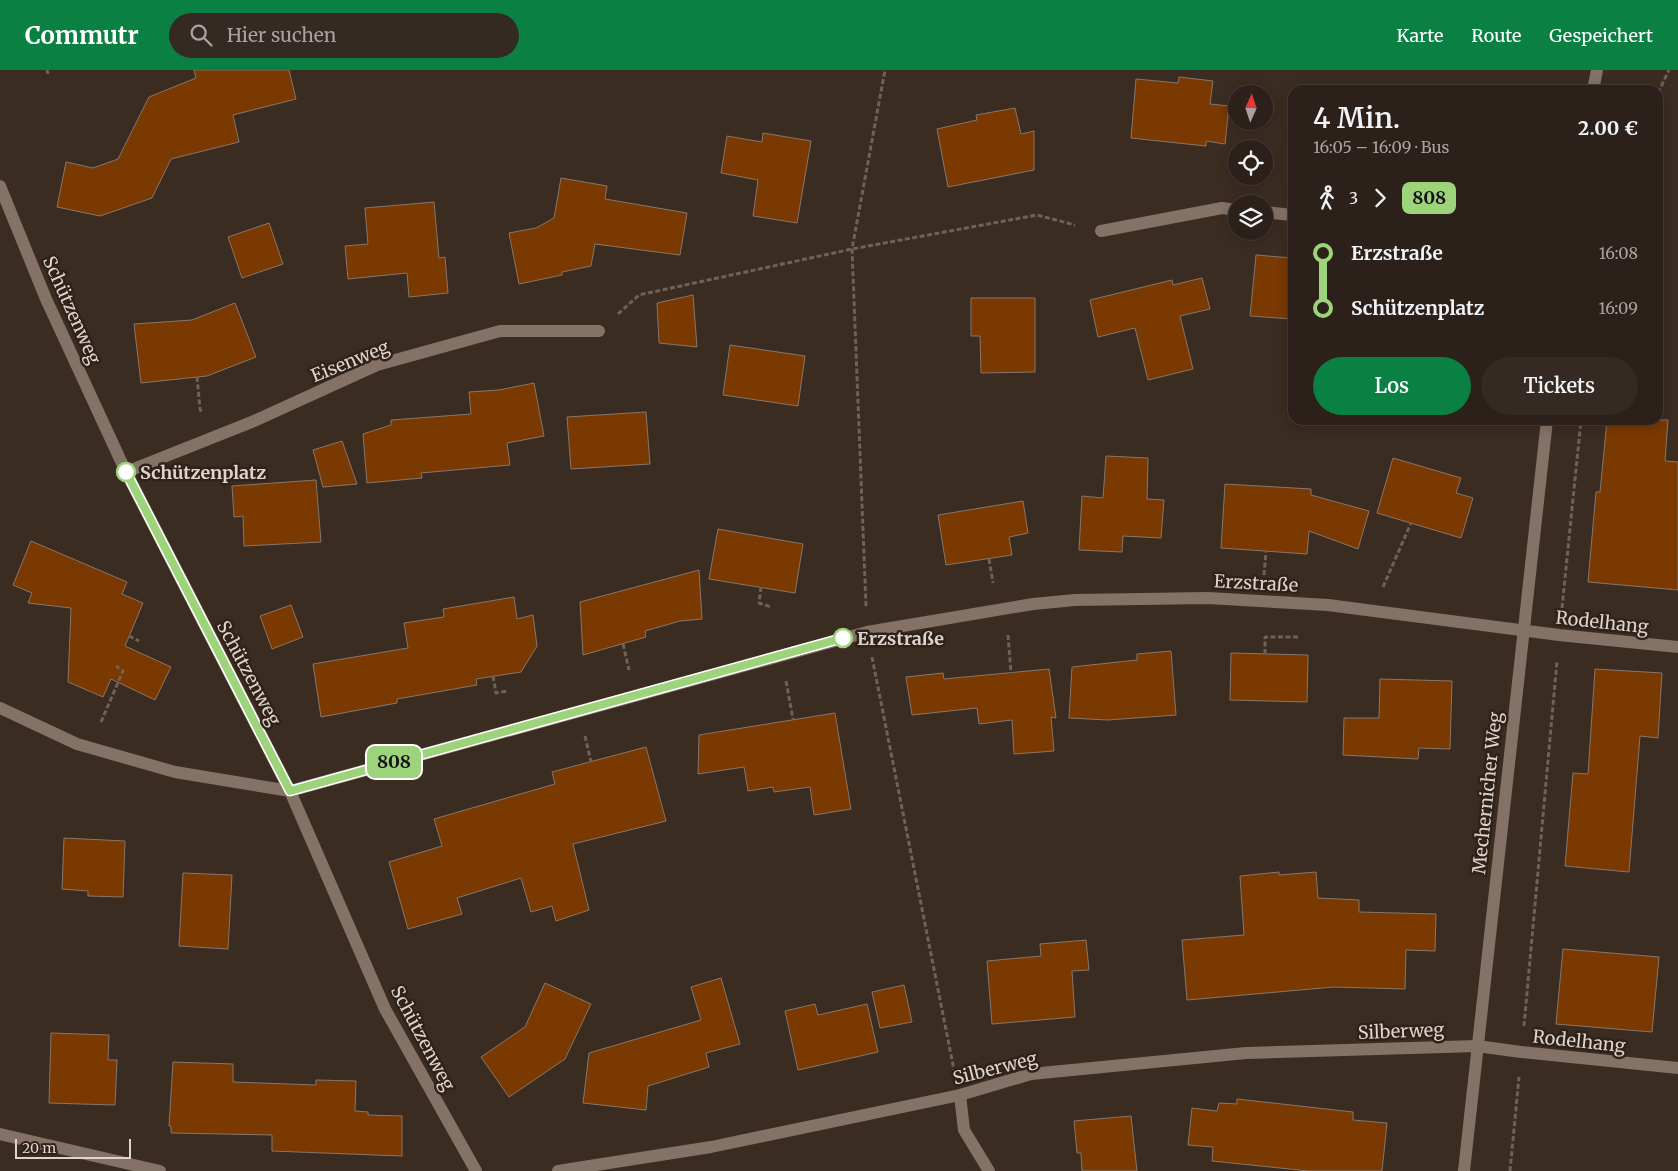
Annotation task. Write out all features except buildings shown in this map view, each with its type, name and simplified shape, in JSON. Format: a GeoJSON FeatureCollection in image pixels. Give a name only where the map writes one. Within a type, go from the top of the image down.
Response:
{"type":"FeatureCollection","features":[{"type":"Feature","properties":{"kind":"street"},"geometry":{"type":"LineString","coordinates":[[1594,85],[1597,70]]}},
{"type":"Feature","properties":{"kind":"street","name":"Schützenweg"},"geometry":{"type":"LineString","coordinates":[[0,186],[46,299],[126,472],[290,791],[385,1009],[476,1171]]}},
{"type":"Feature","properties":{"kind":"street"},"geometry":{"type":"LineString","coordinates":[[1102,231],[1222,208],[1228,209]]}},
{"type":"Feature","properties":{"kind":"street"},"geometry":{"type":"LineString","coordinates":[[1273,213],[1288,215]]}},
{"type":"Feature","properties":{"kind":"street","name":"Eisenweg"},"geometry":{"type":"LineString","coordinates":[[126,472],[254,421],[377,366],[500,331],[599,331]]}},
{"type":"Feature","properties":{"kind":"street","name":"Mechernicher Weg"},"geometry":{"type":"LineString","coordinates":[[1464,1171],[1522,630],[1546,425]]}},
{"type":"Feature","properties":{"kind":"street","name":"Erzstraße"},"geometry":{"type":"LineString","coordinates":[[290,791],[867,632],[1033,604],[1075,600],[1208,598],[1328,605],[1522,630]]}},
{"type":"Feature","properties":{"kind":"street","name":"Rodelhang"},"geometry":{"type":"LineString","coordinates":[[1522,630],[1559,636],[1678,648]]}},
{"type":"Feature","properties":{"kind":"street"},"geometry":{"type":"LineString","coordinates":[[0,708],[77,744],[175,772],[290,791]]}},
{"type":"Feature","properties":{"kind":"street","name":"Rodelhang"},"geometry":{"type":"LineString","coordinates":[[1477,1046],[1678,1068]]}},
{"type":"Feature","properties":{"kind":"street","name":"Silberweg"},"geometry":{"type":"LineString","coordinates":[[558,1171],[710,1147],[960,1095],[1031,1074],[1246,1053],[1477,1046]]}},
{"type":"Feature","properties":{"kind":"street"},"geometry":{"type":"LineString","coordinates":[[960,1095],[964,1130],[989,1171]]}},
{"type":"Feature","properties":{"kind":"street"},"geometry":{"type":"LineString","coordinates":[[0,1134],[160,1171]]}},
{"type":"Feature","properties":{"kind":"path"},"geometry":{"type":"LineString","coordinates":[[885,70],[852,249],[867,632],[960,1095]]}},
{"type":"Feature","properties":{"kind":"path"},"geometry":{"type":"LineString","coordinates":[[1662,85],[1669,70]]}},
{"type":"Feature","properties":{"kind":"path"},"geometry":{"type":"LineString","coordinates":[[599,331],[639,295],[852,249],[1037,215],[1102,231]]}},
{"type":"Feature","properties":{"kind":"path"},"geometry":{"type":"LineString","coordinates":[[197,377],[200,408],[203,414]]}},
{"type":"Feature","properties":{"kind":"path"},"geometry":{"type":"LineString","coordinates":[[1510,1171],[1559,636],[1580,425]]}},
{"type":"Feature","properties":{"kind":"path"},"geometry":{"type":"LineString","coordinates":[[1381,592],[1411,523]]}},
{"type":"Feature","properties":{"kind":"path"},"geometry":{"type":"LineString","coordinates":[[1264,583],[1266,551]]}},
{"type":"Feature","properties":{"kind":"path"},"geometry":{"type":"LineString","coordinates":[[989,559],[995,592]]}},
{"type":"Feature","properties":{"kind":"path"},"geometry":{"type":"LineString","coordinates":[[761,587],[759,603],[771,607]]}},
{"type":"Feature","properties":{"kind":"path"},"geometry":{"type":"LineString","coordinates":[[1008,627],[1011,673]]}},
{"type":"Feature","properties":{"kind":"path"},"geometry":{"type":"LineString","coordinates":[[129,636],[139,641]]}},
{"type":"Feature","properties":{"kind":"path"},"geometry":{"type":"LineString","coordinates":[[1265,654],[1265,637],[1299,637]]}},
{"type":"Feature","properties":{"kind":"path"},"geometry":{"type":"LineString","coordinates":[[623,644],[630,678]]}},
{"type":"Feature","properties":{"kind":"path"},"geometry":{"type":"LineString","coordinates":[[100,723],[123,671],[116,666]]}},
{"type":"Feature","properties":{"kind":"path"},"geometry":{"type":"LineString","coordinates":[[493,676],[496,694],[508,691]]}},
{"type":"Feature","properties":{"kind":"path"},"geometry":{"type":"LineString","coordinates":[[787,687],[792,719]]}},
{"type":"Feature","properties":{"kind":"path"},"geometry":{"type":"LineString","coordinates":[[586,741],[591,762]]}},
{"type":"Feature","properties":{"kind":"bus line","name":"808"},"geometry":{"type":"LineString","coordinates":[[126,472],[290,791],[843,638]]}},
{"type":"Feature","properties":{"kind":"place","name":"Schützenplatz"},"geometry":{"type":"Point","coordinates":[126,472]}},
{"type":"Feature","properties":{"kind":"place","name":"Erzstraße"},"geometry":{"type":"Point","coordinates":[843,638]}}]}
